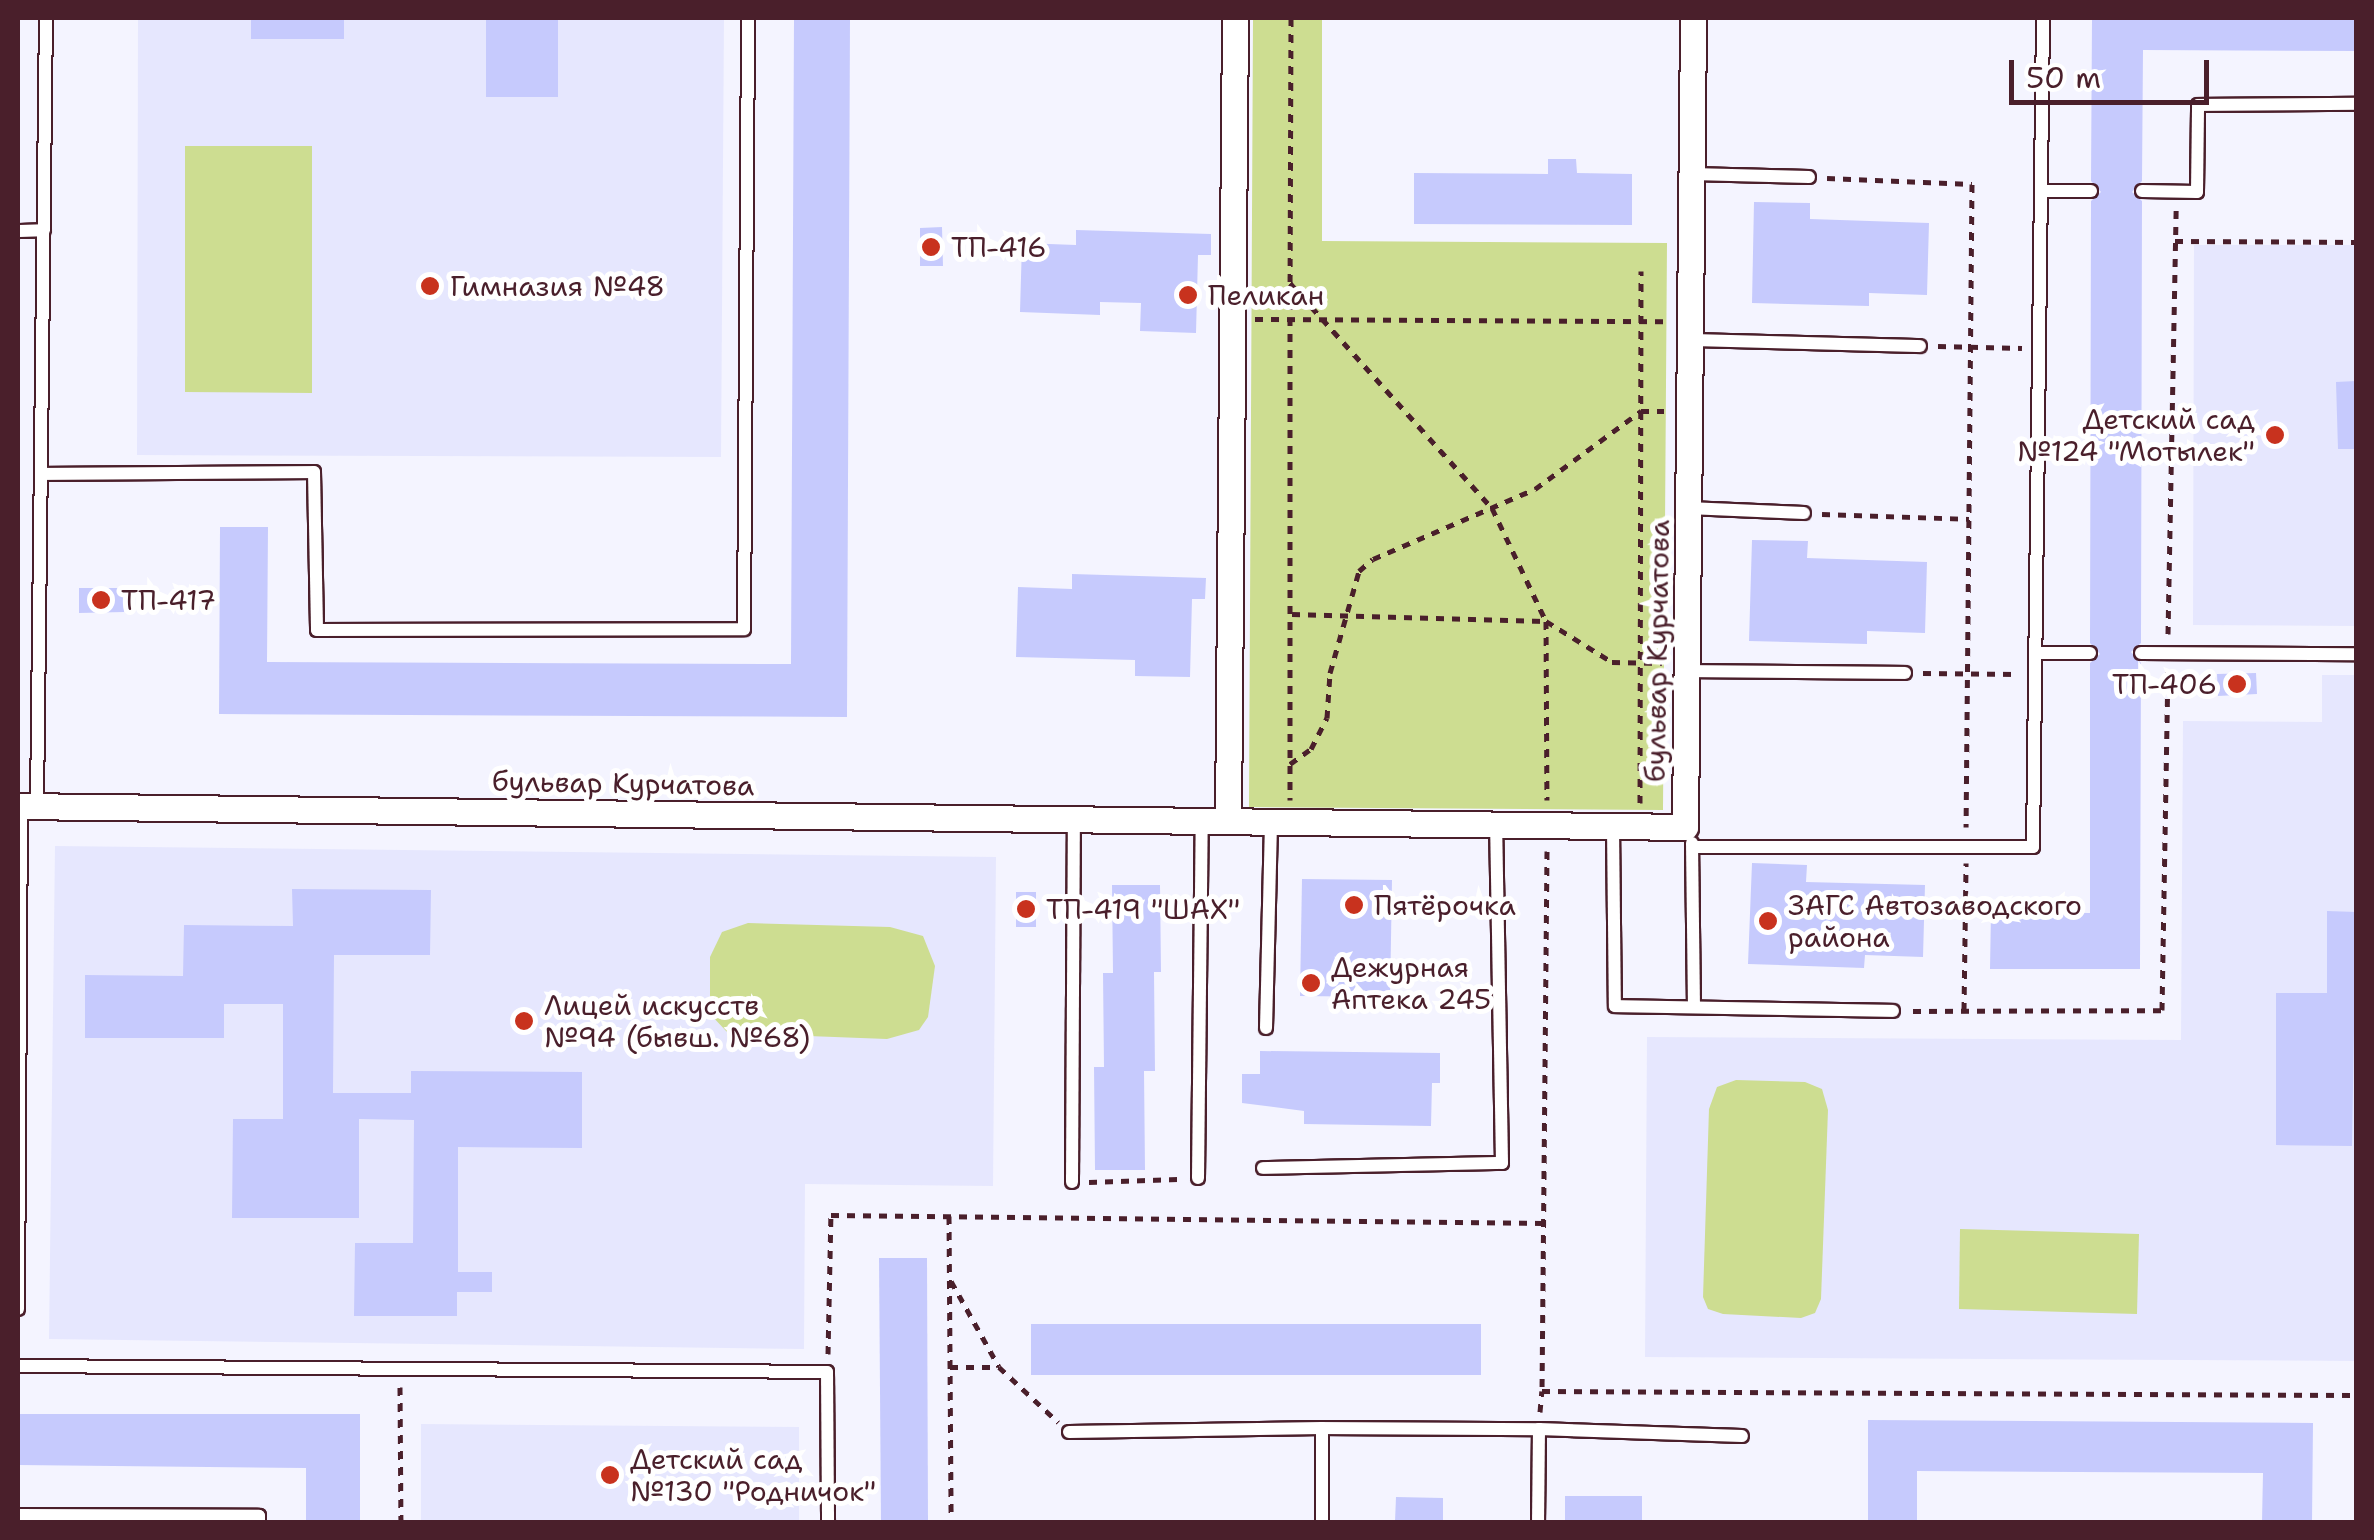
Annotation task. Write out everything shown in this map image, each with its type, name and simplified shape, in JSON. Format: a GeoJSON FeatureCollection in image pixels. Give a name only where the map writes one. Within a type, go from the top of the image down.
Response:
{"type":"FeatureCollection","features":[{"type":"Feature","properties":{"kind":"street"},"geometry":{"type":"LineString","coordinates":[[1215,821],[1232,319],[1235,18]]}},
{"type":"Feature","properties":{"kind":"street","name":"бульвар Курчатова"},"geometry":{"type":"LineString","coordinates":[[25,806],[1640,826],[1690,837],[1687,667],[1693,18]]}},
{"type":"Feature","properties":{"kind":"lane"},"geometry":{"type":"LineString","coordinates":[[18,1309],[19,837],[25,806],[41,474],[46,18]]}},
{"type":"Feature","properties":{"kind":"lane"},"geometry":{"type":"LineString","coordinates":[[41,474],[314,472],[317,630],[744,628],[748,18]]}},
{"type":"Feature","properties":{"kind":"lane"},"geometry":{"type":"LineString","coordinates":[[1694,1006],[1690,837],[2033,847],[2043,18]]}},
{"type":"Feature","properties":{"kind":"lane"},"geometry":{"type":"LineString","coordinates":[[2142,191],[2197,192],[2198,105],[2356,104]]}},
{"type":"Feature","properties":{"kind":"lane"},"geometry":{"type":"LineString","coordinates":[[1692,174],[1809,177]]}},
{"type":"Feature","properties":{"kind":"lane"},"geometry":{"type":"LineString","coordinates":[[2041,191],[2091,191]]}},
{"type":"Feature","properties":{"kind":"lane"},"geometry":{"type":"LineString","coordinates":[[18,231],[44,230]]}},
{"type":"Feature","properties":{"kind":"lane"},"geometry":{"type":"LineString","coordinates":[[1690,330],[1920,346]]}},
{"type":"Feature","properties":{"kind":"lane"},"geometry":{"type":"LineString","coordinates":[[1688,508],[1804,514]]}},
{"type":"Feature","properties":{"kind":"lane"},"geometry":{"type":"LineString","coordinates":[[2036,653],[2090,653]]}},
{"type":"Feature","properties":{"kind":"lane"},"geometry":{"type":"LineString","coordinates":[[2141,654],[2356,654]]}},
{"type":"Feature","properties":{"kind":"lane"},"geometry":{"type":"LineString","coordinates":[[1687,667],[1905,674]]}},
{"type":"Feature","properties":{"kind":"lane"},"geometry":{"type":"LineString","coordinates":[[1072,1182],[1074,819]]}},
{"type":"Feature","properties":{"kind":"lane"},"geometry":{"type":"LineString","coordinates":[[1198,1178],[1215,821]]}},
{"type":"Feature","properties":{"kind":"lane"},"geometry":{"type":"LineString","coordinates":[[1266,1028],[1281,821]]}},
{"type":"Feature","properties":{"kind":"lane"},"geometry":{"type":"LineString","coordinates":[[1263,1168],[1502,1163],[1496,824]]}},
{"type":"Feature","properties":{"kind":"lane"},"geometry":{"type":"LineString","coordinates":[[1613,826],[1615,1006],[1893,1010]]}},
{"type":"Feature","properties":{"kind":"lane"},"geometry":{"type":"LineString","coordinates":[[18,1366],[828,1372],[828,1522]]}},
{"type":"Feature","properties":{"kind":"lane"},"geometry":{"type":"LineString","coordinates":[[1322,1428],[1322,1522]]}},
{"type":"Feature","properties":{"kind":"lane"},"geometry":{"type":"LineString","coordinates":[[1069,1432],[1539,1429],[1742,1436]]}},
{"type":"Feature","properties":{"kind":"lane"},"geometry":{"type":"LineString","coordinates":[[1538,1522],[1539,1429]]}},
{"type":"Feature","properties":{"kind":"lane"},"geometry":{"type":"LineString","coordinates":[[18,1515],[259,1516],[259,1522]]}},
{"type":"Feature","properties":{"kind":"path"},"geometry":{"type":"LineString","coordinates":[[1281,821],[1290,764],[1292,614],[1291,18]]}},
{"type":"Feature","properties":{"kind":"path"},"geometry":{"type":"LineString","coordinates":[[1809,177],[1972,184],[1964,1010]]}},
{"type":"Feature","properties":{"kind":"path"},"geometry":{"type":"LineString","coordinates":[[1893,1010],[2162,1010],[2176,192]]}},
{"type":"Feature","properties":{"kind":"path"},"geometry":{"type":"LineString","coordinates":[[2175,241],[2356,242]]}},
{"type":"Feature","properties":{"kind":"path"},"geometry":{"type":"LineString","coordinates":[[1640,826],[1641,271]]}},
{"type":"Feature","properties":{"kind":"path"},"geometry":{"type":"LineString","coordinates":[[1290,284],[1492,508],[1546,621],[1542,1390],[2356,1395]]}},
{"type":"Feature","properties":{"kind":"path"},"geometry":{"type":"LineString","coordinates":[[1232,319],[1641,321],[1690,330]]}},
{"type":"Feature","properties":{"kind":"path"},"geometry":{"type":"LineString","coordinates":[[1920,346],[2039,348]]}},
{"type":"Feature","properties":{"kind":"path"},"geometry":{"type":"LineString","coordinates":[[1290,764],[1311,750],[1328,718],[1330,672],[1345,614],[1360,571],[1373,559],[1534,488],[1641,411],[1689,411]]}},
{"type":"Feature","properties":{"kind":"path"},"geometry":{"type":"LineString","coordinates":[[1804,514],[1969,519]]}},
{"type":"Feature","properties":{"kind":"path"},"geometry":{"type":"LineString","coordinates":[[1292,614],[1546,621],[1612,662],[1687,667]]}},
{"type":"Feature","properties":{"kind":"path"},"geometry":{"type":"LineString","coordinates":[[1905,674],[2036,674]]}},
{"type":"Feature","properties":{"kind":"path"},"geometry":{"type":"LineString","coordinates":[[1072,1182],[1198,1178]]}},
{"type":"Feature","properties":{"kind":"path"},"geometry":{"type":"LineString","coordinates":[[828,1372],[830,1215],[1543,1223]]}},
{"type":"Feature","properties":{"kind":"path"},"geometry":{"type":"LineString","coordinates":[[949,1216],[951,1522]]}},
{"type":"Feature","properties":{"kind":"path"},"geometry":{"type":"LineString","coordinates":[[949,1278],[999,1367],[1069,1432]]}},
{"type":"Feature","properties":{"kind":"path"},"geometry":{"type":"LineString","coordinates":[[950,1367],[999,1367]]}},
{"type":"Feature","properties":{"kind":"path"},"geometry":{"type":"LineString","coordinates":[[400,1368],[400,1522]]}},
{"type":"Feature","properties":{"kind":"shaded area","name":"Гимназия №48"},"geometry":{"type":"Polygon","coordinates":[[[138,18],[724,18],[721,457],[137,455],[138,18]]]}},
{"type":"Feature","properties":{"kind":"shaded area","name":"Детский сад №124 \"Мотылек\""},"geometry":{"type":"Polygon","coordinates":[[[2194,245],[2356,245],[2356,626],[2193,625],[2194,245]]]}},
{"type":"Feature","properties":{"kind":"shaded area"},"geometry":{"type":"Polygon","coordinates":[[[2322,675],[2356,675],[2356,1361],[1645,1357],[1647,1037],[2181,1040],[2183,721],[2322,722],[2322,675]]]}},
{"type":"Feature","properties":{"kind":"shaded area","name":"Лицей искусств №94 (бывш. №68)"},"geometry":{"type":"Polygon","coordinates":[[[55,846],[996,857],[993,1186],[805,1184],[804,1349],[49,1339],[55,846]]]}},
{"type":"Feature","properties":{"kind":"shaded area","name":"Детский сад №130 \"Родничок\""},"geometry":{"type":"Polygon","coordinates":[[[421,1424],[799,1427],[799,1522],[421,1522],[421,1424]]]}},
{"type":"Feature","properties":{"kind":"green space"},"geometry":{"type":"Polygon","coordinates":[[[1253,18],[1322,18],[1322,241],[1667,243],[1663,810],[1249,807],[1253,18]]]}},
{"type":"Feature","properties":{"kind":"green space"},"geometry":{"type":"Polygon","coordinates":[[[185,146],[312,146],[312,393],[185,392],[185,146]]]}},
{"type":"Feature","properties":{"kind":"green space"},"geometry":{"type":"Polygon","coordinates":[[[748,923],[890,927],[923,936],[935,966],[928,1017],[919,1030],[887,1039],[728,1033],[710,1014],[710,957],[722,932],[748,923]]]}},
{"type":"Feature","properties":{"kind":"green space"},"geometry":{"type":"Polygon","coordinates":[[[1736,1080],[1805,1082],[1822,1089],[1828,1110],[1821,1299],[1815,1313],[1801,1318],[1723,1314],[1708,1309],[1703,1297],[1709,1109],[1717,1087],[1736,1080]]]}},
{"type":"Feature","properties":{"kind":"green space"},"geometry":{"type":"Polygon","coordinates":[[[1960,1229],[2139,1234],[2137,1314],[1959,1309],[1960,1229]]]}},
{"type":"Feature","properties":{"kind":"building"},"geometry":{"type":"Polygon","coordinates":[[[251,18],[344,18],[344,39],[251,39],[251,18]]]}},
{"type":"Feature","properties":{"kind":"building"},"geometry":{"type":"Polygon","coordinates":[[[486,18],[558,18],[558,97],[486,97],[486,18]]]}},
{"type":"Feature","properties":{"kind":"building"},"geometry":{"type":"Polygon","coordinates":[[[794,18],[850,18],[847,717],[219,714],[220,527],[268,527],[267,662],[791,664],[794,18]]]}},
{"type":"Feature","properties":{"kind":"building"},"geometry":{"type":"Polygon","coordinates":[[[2092,18],[2356,18],[2356,51],[2143,50],[2142,181],[2132,192],[2142,201],[2141,643],[2131,652],[2141,663],[2140,969],[1990,969],[1991,912],[2090,913],[2090,663],[2100,654],[2090,643],[2091,201],[2101,192],[2091,181],[2092,18]]]}},
{"type":"Feature","properties":{"kind":"building"},"geometry":{"type":"Polygon","coordinates":[[[1548,159],[1576,159],[1577,173],[1632,174],[1632,225],[1414,224],[1414,173],[1548,174],[1548,159]]]}},
{"type":"Feature","properties":{"kind":"building"},"geometry":{"type":"Polygon","coordinates":[[[1754,202],[1810,203],[1810,219],[1929,223],[1927,295],[1869,293],[1869,306],[1752,303],[1754,202]]]}},
{"type":"Feature","properties":{"kind":"building","name":"ТП-416"},"geometry":{"type":"Polygon","coordinates":[[[942,227],[943,266],[920,266],[920,228],[942,227]]]}},
{"type":"Feature","properties":{"kind":"building"},"geometry":{"type":"Polygon","coordinates":[[[1076,230],[1211,234],[1211,255],[1198,255],[1196,333],[1140,331],[1141,303],[1100,302],[1100,315],[1020,312],[1022,243],[1076,245],[1076,230]]]}},
{"type":"Feature","properties":{"kind":"building"},"geometry":{"type":"Polygon","coordinates":[[[2356,381],[2356,449],[2338,449],[2336,382],[2356,381]]]}},
{"type":"Feature","properties":{"kind":"building"},"geometry":{"type":"Polygon","coordinates":[[[1752,540],[1808,541],[1807,558],[1927,562],[1925,633],[1867,631],[1867,644],[1749,641],[1752,540]]]}},
{"type":"Feature","properties":{"kind":"building"},"geometry":{"type":"Polygon","coordinates":[[[1072,574],[1206,578],[1205,599],[1192,599],[1190,677],[1135,676],[1135,660],[1016,657],[1018,587],[1072,589],[1072,574]]]}},
{"type":"Feature","properties":{"kind":"building","name":"ТП-417"},"geometry":{"type":"Polygon","coordinates":[[[79,588],[124,588],[124,612],[79,613],[79,588]]]}},
{"type":"Feature","properties":{"kind":"building","name":"ТП-406"},"geometry":{"type":"Polygon","coordinates":[[[2256,673],[2257,694],[2218,696],[2217,674],[2256,673]]]}},
{"type":"Feature","properties":{"kind":"building"},"geometry":{"type":"Polygon","coordinates":[[[1752,863],[1807,865],[1806,882],[1925,885],[1923,957],[1865,955],[1864,968],[1748,964],[1752,863]]]}},
{"type":"Feature","properties":{"kind":"building"},"geometry":{"type":"Polygon","coordinates":[[[1302,879],[1392,880],[1390,997],[1300,996],[1302,879]]]}},
{"type":"Feature","properties":{"kind":"building"},"geometry":{"type":"Polygon","coordinates":[[[1112,885],[1160,885],[1161,972],[1154,972],[1155,1071],[1144,1071],[1145,1170],[1095,1170],[1094,1067],[1104,1067],[1103,973],[1113,973],[1112,885]]]}},
{"type":"Feature","properties":{"kind":"building"},"geometry":{"type":"Polygon","coordinates":[[[292,889],[431,890],[430,955],[334,955],[333,1093],[411,1093],[411,1071],[582,1072],[582,1148],[458,1147],[458,1272],[492,1272],[492,1292],[457,1292],[457,1316],[354,1316],[355,1243],[413,1243],[414,1120],[359,1119],[359,1218],[232,1218],[233,1119],[283,1119],[283,1004],[224,1004],[224,1038],[85,1038],[85,975],[183,976],[184,925],[293,926],[292,889]]]}},
{"type":"Feature","properties":{"kind":"building","name":"ТП-419 \"ШАХ\""},"geometry":{"type":"Polygon","coordinates":[[[1016,892],[1036,892],[1036,927],[1016,927],[1016,892]]]}},
{"type":"Feature","properties":{"kind":"building"},"geometry":{"type":"Polygon","coordinates":[[[2327,911],[2356,912],[2352,1146],[2276,1145],[2276,993],[2327,993],[2327,911]]]}},
{"type":"Feature","properties":{"kind":"building"},"geometry":{"type":"Polygon","coordinates":[[[1260,1051],[1440,1053],[1440,1083],[1432,1083],[1431,1126],[1304,1124],[1304,1111],[1242,1103],[1242,1074],[1260,1074],[1260,1051]]]}},
{"type":"Feature","properties":{"kind":"building"},"geometry":{"type":"Polygon","coordinates":[[[879,1258],[927,1258],[928,1522],[881,1522],[879,1258]]]}},
{"type":"Feature","properties":{"kind":"building"},"geometry":{"type":"Polygon","coordinates":[[[1031,1324],[1481,1324],[1481,1375],[1031,1375],[1031,1324]]]}},
{"type":"Feature","properties":{"kind":"building"},"geometry":{"type":"Polygon","coordinates":[[[18,1414],[360,1414],[360,1522],[306,1522],[306,1468],[18,1465],[18,1414]]]}},
{"type":"Feature","properties":{"kind":"building"},"geometry":{"type":"Polygon","coordinates":[[[1868,1420],[2313,1423],[2312,1522],[2262,1522],[2263,1473],[1917,1471],[1917,1522],[1868,1522],[1868,1420]]]}},
{"type":"Feature","properties":{"kind":"building"},"geometry":{"type":"Polygon","coordinates":[[[1565,1496],[1642,1496],[1642,1522],[1565,1522],[1565,1496]]]}},
{"type":"Feature","properties":{"kind":"building"},"geometry":{"type":"Polygon","coordinates":[[[1396,1497],[1443,1498],[1443,1522],[1395,1522],[1396,1497]]]}},
{"type":"Feature","properties":{"kind":"place","name":"ТП-416"},"geometry":{"type":"Point","coordinates":[931,247]}},
{"type":"Feature","properties":{"kind":"place","name":"Гимназия №48"},"geometry":{"type":"Point","coordinates":[430,286]}},
{"type":"Feature","properties":{"kind":"place","name":"Пеликан"},"geometry":{"type":"Point","coordinates":[1188,295]}},
{"type":"Feature","properties":{"kind":"place","name":"Детский сад №124 \"Мотылек\""},"geometry":{"type":"Point","coordinates":[2275,435]}},
{"type":"Feature","properties":{"kind":"place","name":"ТП-417"},"geometry":{"type":"Point","coordinates":[101,600]}},
{"type":"Feature","properties":{"kind":"place","name":"ТП-406"},"geometry":{"type":"Point","coordinates":[2237,684]}},
{"type":"Feature","properties":{"kind":"place","name":"Пятёрочка"},"geometry":{"type":"Point","coordinates":[1354,905]}},
{"type":"Feature","properties":{"kind":"place","name":"ТП-419 \"ШАХ\""},"geometry":{"type":"Point","coordinates":[1026,909]}},
{"type":"Feature","properties":{"kind":"place","name":"ЗАГС Автозаводского района"},"geometry":{"type":"Point","coordinates":[1768,921]}},
{"type":"Feature","properties":{"kind":"place","name":"Дежурная Аптека 245"},"geometry":{"type":"Point","coordinates":[1311,983]}},
{"type":"Feature","properties":{"kind":"place","name":"Лицей искусств №94 (бывш. №68)"},"geometry":{"type":"Point","coordinates":[524,1021]}},
{"type":"Feature","properties":{"kind":"place","name":"Детский сад №130 \"Родничок\""},"geometry":{"type":"Point","coordinates":[610,1475]}}]}
